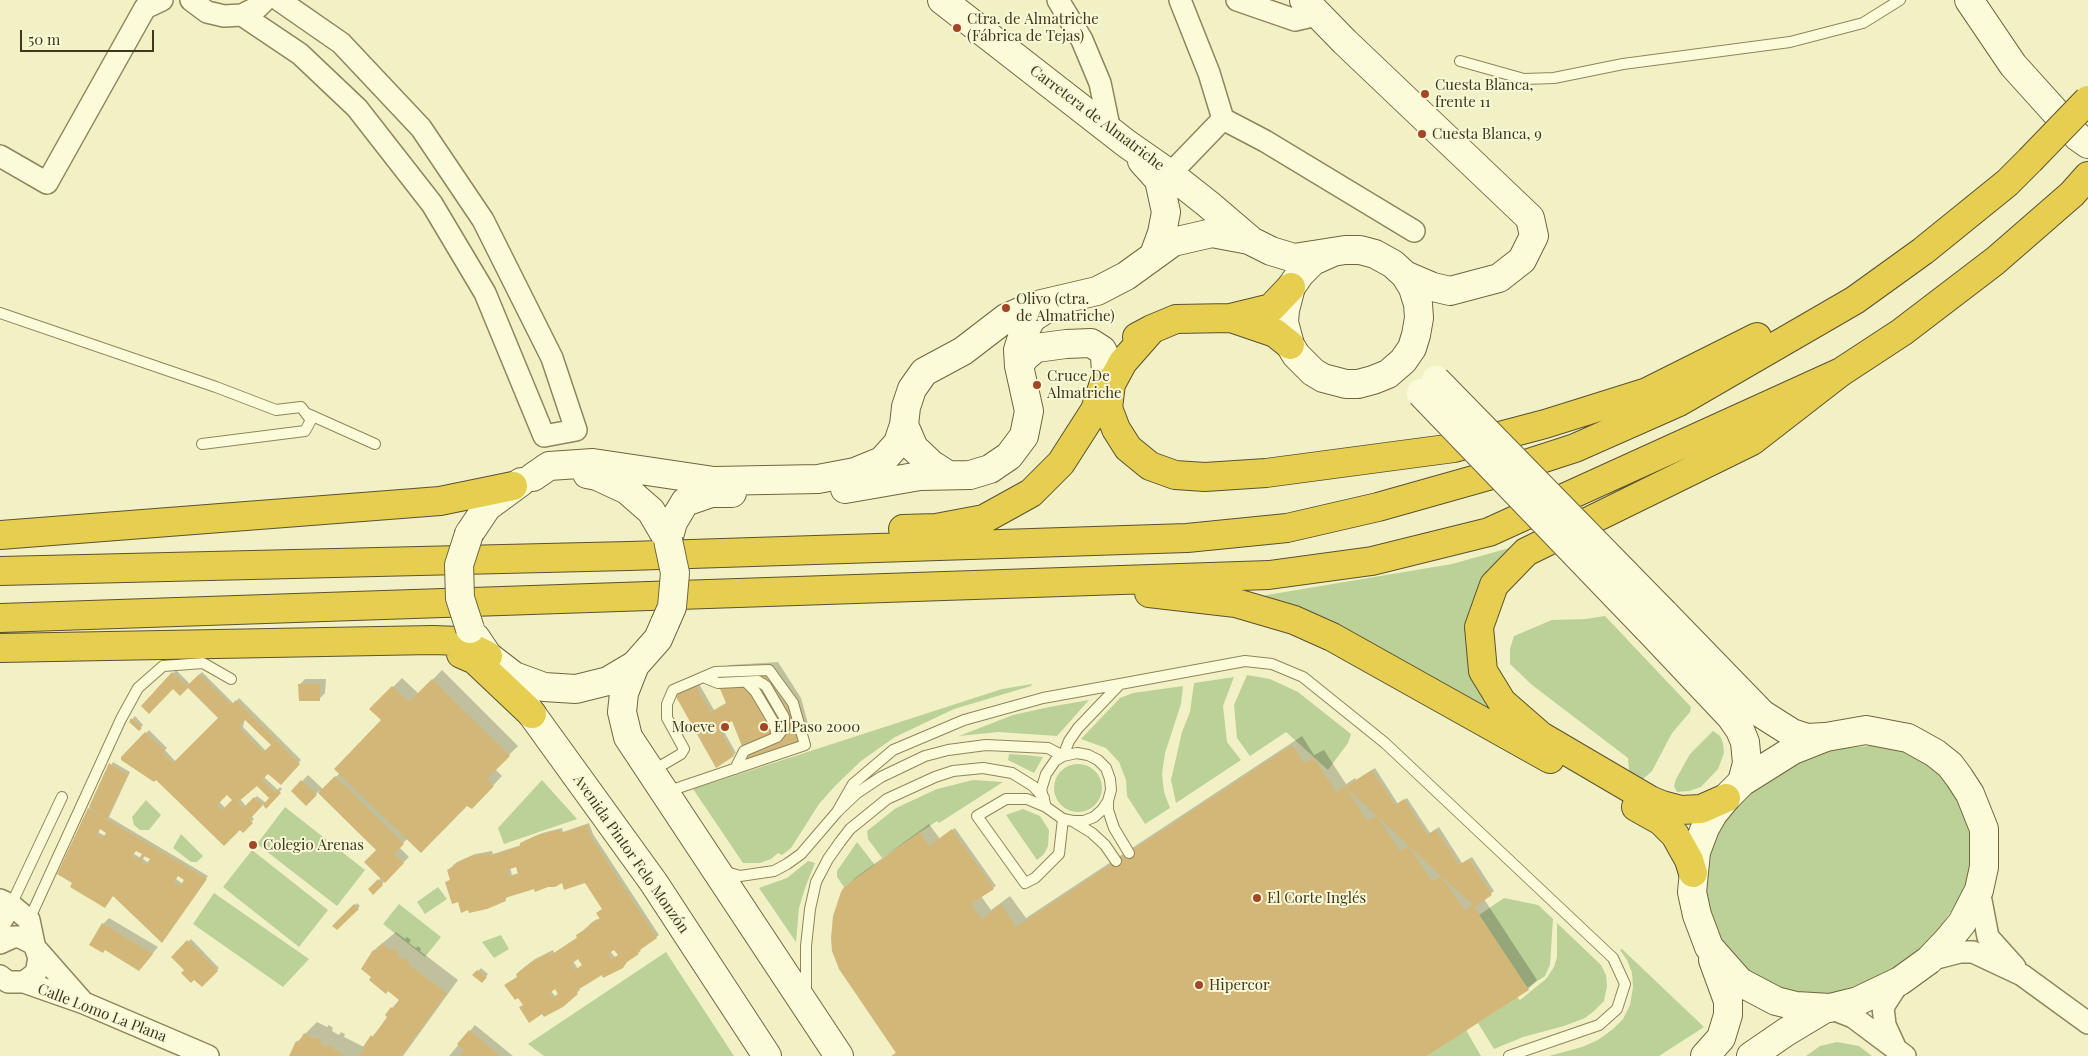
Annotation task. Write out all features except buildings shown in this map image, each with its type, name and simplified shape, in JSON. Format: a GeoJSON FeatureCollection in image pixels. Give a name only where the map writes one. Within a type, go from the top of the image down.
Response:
{"type":"FeatureCollection","features":[{"type":"Feature","properties":{"kind":"highway"},"geometry":{"type":"LineString","coordinates":[[0,572],[629,556],[1187,538],[1287,528],[1378,507],[1495,474],[1575,448],[1679,402],[1855,300],[1923,251],[2007,183],[2088,100]]}},
{"type":"Feature","properties":{"kind":"highway"},"geometry":{"type":"LineString","coordinates":[[1152,328],[1134,347],[1115,376],[1111,384],[1108,408],[1116,429],[1128,448],[1150,466],[1175,475],[1204,477],[1266,473],[1454,448],[1545,424],[1655,388],[1740,347],[1841,288],[1934,223],[2007,183]]}},
{"type":"Feature","properties":{"kind":"highway"},"geometry":{"type":"LineString","coordinates":[[1734,790],[1701,809],[1681,810],[1662,805],[1650,800],[1541,736],[1502,702],[1483,671],[1479,627],[1494,585],[1526,552],[1752,441],[1841,372],[1902,332],[1988,267],[2080,185]]}},
{"type":"Feature","properties":{"kind":"highway"},"geometry":{"type":"LineString","coordinates":[[629,556],[722,537],[936,528],[984,519],[1031,493],[1060,463],[1095,410],[1106,373],[1118,353],[1132,341],[1152,328],[1176,319],[1230,318],[1271,308],[1291,287]]}},
{"type":"Feature","properties":{"kind":"highway"},"geometry":{"type":"LineString","coordinates":[[1230,318],[1275,333],[1290,345]]}},
{"type":"Feature","properties":{"kind":"highway"},"geometry":{"type":"LineString","coordinates":[[0,618],[907,589],[1269,575],[1372,561],[1489,532],[1841,372]]}},
{"type":"Feature","properties":{"kind":"highway"},"geometry":{"type":"LineString","coordinates":[[0,535],[440,501],[523,482]]}},
{"type":"Feature","properties":{"kind":"highway"},"geometry":{"type":"LineString","coordinates":[[907,589],[1032,594],[1145,592],[1236,603],[1294,620],[1332,637],[1661,821],[1675,834],[1689,860],[1692,873]]}},
{"type":"Feature","properties":{"kind":"highway"},"geometry":{"type":"LineString","coordinates":[[433,640],[474,660],[532,714]]}},
{"type":"Feature","properties":{"kind":"highway"},"geometry":{"type":"LineString","coordinates":[[0,648],[433,640],[459,641],[488,656]]}},
{"type":"Feature","properties":{"kind":"street"},"geometry":{"type":"LineString","coordinates":[[0,156],[47,183],[145,8],[162,0]]}},
{"type":"Feature","properties":{"kind":"street"},"geometry":{"type":"LineString","coordinates":[[191,0],[207,12],[224,16],[242,15],[258,7],[265,0]]}},
{"type":"Feature","properties":{"kind":"street"},"geometry":{"type":"LineString","coordinates":[[242,15],[300,54],[357,108],[432,204],[486,293],[544,436],[576,430],[552,358],[483,220],[421,128],[341,44],[279,0]]}},
{"type":"Feature","properties":{"kind":"street","name":"Carretera de Almatriche"},"geometry":{"type":"LineString","coordinates":[[942,0],[1119,137],[1170,174],[1249,240]]}},
{"type":"Feature","properties":{"kind":"street"},"geometry":{"type":"LineString","coordinates":[[1058,0],[1082,40],[1119,137],[1159,180],[1166,212],[1162,233],[1154,255]]}},
{"type":"Feature","properties":{"kind":"street"},"geometry":{"type":"LineString","coordinates":[[1180,0],[1209,73],[1223,119],[1265,141],[1414,231]]}},
{"type":"Feature","properties":{"kind":"street"},"geometry":{"type":"LineString","coordinates":[[1237,0],[1295,20],[1311,8],[1530,218],[1534,236],[1522,260],[1499,278],[1450,291],[1433,287],[1405,275]]}},
{"type":"Feature","properties":{"kind":"street"},"geometry":{"type":"LineString","coordinates":[[1969,0],[2012,65],[2078,137],[2088,144]]}},
{"type":"Feature","properties":{"kind":"street"},"geometry":{"type":"LineString","coordinates":[[1993,0],[2034,88]]}},
{"type":"Feature","properties":{"kind":"street"},"geometry":{"type":"LineString","coordinates":[[1170,174],[1223,119]]}},
{"type":"Feature","properties":{"kind":"street"},"geometry":{"type":"LineString","coordinates":[[668,530],[685,502],[710,493],[845,489],[896,479],[970,475],[990,469],[1009,456],[1024,436],[1030,411],[1019,366],[1018,350],[1023,334],[1032,318],[1044,309],[1062,300],[1097,291],[1126,276],[1173,242],[1212,233],[1249,240],[1271,251],[1294,258],[1345,250],[1360,250],[1375,254],[1393,264],[1405,275],[1413,288],[1418,304],[1419,318],[1414,341],[1428,386],[1656,621],[1762,714],[1792,732],[1807,738],[1826,737],[1866,730],[1908,738],[1935,753],[1950,765],[1970,794],[1984,829],[1984,867],[1979,890],[1962,923],[1929,960],[1900,981],[1858,1001],[1828,1008],[1786,1032],[1751,1056]]}},
{"type":"Feature","properties":{"kind":"street"},"geometry":{"type":"LineString","coordinates":[[1249,240],[1291,287]]}},
{"type":"Feature","properties":{"kind":"street"},"geometry":{"type":"LineString","coordinates":[[1331,253],[1313,262],[1300,274],[1291,287],[1284,322],[1290,345],[1296,355],[1312,372],[1323,378],[1346,384],[1358,384],[1388,374],[1403,361],[1434,309],[1450,291]]}},
{"type":"Feature","properties":{"kind":"street","name":"Avenida Pintor Felo Monzón"},"geometry":{"type":"LineString","coordinates":[[767,1056],[654,883],[470,629],[460,598],[460,565],[469,534],[488,507],[549,466],[592,463],[714,481],[818,479],[855,472],[882,461],[898,443],[912,389],[924,372],[963,351],[1006,318],[1033,306],[1062,300]]}},
{"type":"Feature","properties":{"kind":"street"},"geometry":{"type":"LineString","coordinates":[[1019,366],[1025,357],[1036,348],[1091,343],[1102,350],[1106,373]]}},
{"type":"Feature","properties":{"kind":"street"},"geometry":{"type":"LineString","coordinates":[[1373,380],[1428,386]]}},
{"type":"Feature","properties":{"kind":"street"},"geometry":{"type":"LineString","coordinates":[[904,425],[914,448],[931,464],[948,475]]}},
{"type":"Feature","properties":{"kind":"street"},"geometry":{"type":"LineString","coordinates":[[488,656],[514,676],[544,687],[576,689],[608,681],[635,665],[658,639],[672,607],[675,573],[668,530],[651,511],[627,490],[597,476],[565,472],[523,482]]}},
{"type":"Feature","properties":{"kind":"street"},"geometry":{"type":"LineString","coordinates":[[1656,621],[1731,717],[1746,742],[1747,763],[1734,790],[1705,828],[1696,852],[1692,873],[1692,892],[1697,915],[1728,1002],[1728,1015],[1721,1038],[1705,1056]]}},
{"type":"Feature","properties":{"kind":"street"},"geometry":{"type":"LineString","coordinates":[[635,665],[624,693],[622,712],[628,737],[839,1056]]}},
{"type":"Feature","properties":{"kind":"street"},"geometry":{"type":"LineString","coordinates":[[1734,790],[1793,750],[1826,737]]}},
{"type":"Feature","properties":{"kind":"street"},"geometry":{"type":"LineString","coordinates":[[1979,890],[1988,937],[2022,975]]}},
{"type":"Feature","properties":{"kind":"street"},"geometry":{"type":"LineString","coordinates":[[0,923],[5,903],[29,920],[40,958],[36,973],[8,982]]}},
{"type":"Feature","properties":{"kind":"street"},"geometry":{"type":"LineString","coordinates":[[0,943],[5,939],[20,937],[36,947],[84,1003]]}},
{"type":"Feature","properties":{"kind":"street"},"geometry":{"type":"LineString","coordinates":[[1709,947],[1733,976],[1758,993],[1776,1001],[1796,1006],[1828,1008],[1853,1017],[1906,1049]]}},
{"type":"Feature","properties":{"kind":"street"},"geometry":{"type":"LineString","coordinates":[[1929,960],[1960,952],[1973,952],[2022,975],[2088,1023]]}},
{"type":"Feature","properties":{"kind":"street"},"geometry":{"type":"LineString","coordinates":[[1900,981],[1883,1007],[1885,1025],[1906,1049]]}},
{"type":"Feature","properties":{"kind":"street","name":"Calle Lomo La Plana"},"geometry":{"type":"LineString","coordinates":[[8,982],[84,1003],[208,1056]]}},
{"type":"Feature","properties":{"kind":"lane"},"geometry":{"type":"LineString","coordinates":[[1460,62],[1524,79],[1554,78],[1623,64],[1790,42],[1863,23],[1900,0]]}},
{"type":"Feature","properties":{"kind":"lane"},"geometry":{"type":"LineString","coordinates":[[0,313],[216,387],[276,410],[301,407],[311,420],[305,430],[202,444]]}},
{"type":"Feature","properties":{"kind":"lane"},"geometry":{"type":"LineString","coordinates":[[307,414],[375,444]]}},
{"type":"Feature","properties":{"kind":"lane"},"geometry":{"type":"LineString","coordinates":[[836,812],[853,784],[873,765],[893,750],[964,720],[1043,698],[1245,662],[1272,664],[1303,677],[1385,743],[1613,958],[1625,984],[1617,1009],[1599,1025],[1509,1056]]}},
{"type":"Feature","properties":{"kind":"lane"},"geometry":{"type":"LineString","coordinates":[[29,920],[44,896],[121,719],[138,688],[163,666],[203,663],[231,679]]}},
{"type":"Feature","properties":{"kind":"lane"},"geometry":{"type":"LineString","coordinates":[[769,670],[793,703],[805,745],[735,769],[658,782],[684,749],[667,718],[667,704],[673,690],[715,672],[769,670]]}},
{"type":"Feature","properties":{"kind":"lane"},"geometry":{"type":"LineString","coordinates":[[702,677],[718,683],[746,682],[755,691],[774,723],[777,737],[744,750],[735,769]]}},
{"type":"Feature","properties":{"kind":"lane"},"geometry":{"type":"LineString","coordinates":[[1062,756],[1069,740],[1078,728],[1120,684]]}},
{"type":"Feature","properties":{"kind":"lane"},"geometry":{"type":"LineString","coordinates":[[716,869],[740,876],[774,871],[800,854],[836,812],[857,793],[904,765],[933,754],[986,745],[1048,748],[1062,756]]}},
{"type":"Feature","properties":{"kind":"lane"},"geometry":{"type":"LineString","coordinates":[[1045,803],[1042,790],[1046,774],[1055,761],[1062,756],[1077,753],[1088,755],[1098,760],[1106,768],[1110,779],[1111,790],[1108,810],[1114,828],[1129,853]]}},
{"type":"Feature","properties":{"kind":"lane"},"geometry":{"type":"LineString","coordinates":[[808,1010],[805,982],[806,946],[810,909],[816,882],[828,859],[850,829],[887,799],[935,777],[953,771],[983,768],[1012,773],[1033,786],[1045,803],[1068,820],[1092,833],[1105,845],[1116,861]]}},
{"type":"Feature","properties":{"kind":"lane"},"geometry":{"type":"LineString","coordinates":[[5,903],[62,797]]}},
{"type":"Feature","properties":{"kind":"lane"},"geometry":{"type":"LineString","coordinates":[[1045,803],[1027,799],[1006,800],[977,816],[1025,884],[1035,878],[1059,854],[1068,820]]}},
{"type":"Feature","properties":{"kind":"lane"},"geometry":{"type":"LineString","coordinates":[[1068,820],[1084,821],[1094,817],[1108,801]]}},
{"type":"Feature","properties":{"kind":"green space"},"geometry":{"type":"Polygon","coordinates":[[[1520,545],[1493,569],[1471,606],[1467,636],[1503,716],[1362,640],[1249,598],[1452,564],[1520,545]]]}},
{"type":"Feature","properties":{"kind":"green space"},"geometry":{"type":"Polygon","coordinates":[[[1605,616],[1691,707],[1690,712],[1672,733],[1652,771],[1643,779],[1629,771],[1628,758],[1532,685],[1510,664],[1510,649],[1514,636],[1552,620],[1586,619],[1605,616]]]}},
{"type":"Feature","properties":{"kind":"green space"},"geometry":{"type":"Polygon","coordinates":[[[1247,675],[1270,679],[1298,692],[1351,734],[1348,743],[1328,770],[1286,732],[1250,756],[1237,738],[1234,705],[1247,675]]]}},
{"type":"Feature","properties":{"kind":"green space"},"geometry":{"type":"Polygon","coordinates":[[[1234,677],[1223,706],[1227,742],[1241,760],[1176,803],[1171,780],[1182,732],[1190,712],[1194,683],[1234,677]]]}},
{"type":"Feature","properties":{"kind":"green space"},"geometry":{"type":"Polygon","coordinates":[[[1032,684],[1031,686],[954,709],[895,737],[861,761],[835,786],[819,804],[791,848],[782,855],[778,853],[771,859],[760,863],[743,863],[693,789],[1002,689],[1032,684]]]}},
{"type":"Feature","properties":{"kind":"green space"},"geometry":{"type":"Polygon","coordinates":[[[1183,686],[1181,704],[1165,753],[1162,774],[1164,792],[1170,808],[1145,824],[1127,796],[1126,780],[1119,762],[1106,748],[1081,739],[1120,698],[1133,693],[1183,686]]]}},
{"type":"Feature","properties":{"kind":"green space"},"geometry":{"type":"Polygon","coordinates":[[[1089,700],[1057,736],[999,732],[959,736],[1013,715],[1089,700]]]}},
{"type":"Feature","properties":{"kind":"green space"},"geometry":{"type":"Polygon","coordinates":[[[1713,731],[1720,736],[1723,743],[1724,753],[1718,769],[1701,787],[1677,792],[1674,786],[1676,779],[1690,754],[1713,731]]]}},
{"type":"Feature","properties":{"kind":"green space"},"geometry":{"type":"Polygon","coordinates":[[[1880,745],[1905,751],[1941,776],[1955,792],[1970,832],[1973,850],[1970,872],[1963,894],[1935,934],[1916,954],[1878,978],[1837,992],[1817,995],[1800,994],[1768,985],[1742,968],[1725,946],[1707,910],[1705,872],[1710,847],[1722,824],[1738,803],[1759,785],[1794,764],[1836,749],[1880,745]]]}},
{"type":"Feature","properties":{"kind":"green space"},"geometry":{"type":"Polygon","coordinates":[[[1009,754],[1043,757],[1034,773],[1008,760],[1009,754]]]}},
{"type":"Feature","properties":{"kind":"green space"},"geometry":{"type":"Polygon","coordinates":[[[1073,764],[1083,764],[1095,771],[1102,783],[1102,793],[1095,805],[1083,812],[1073,812],[1065,808],[1058,801],[1054,793],[1054,783],[1058,775],[1065,768],[1073,764]]]}},
{"type":"Feature","properties":{"kind":"green space"},"geometry":{"type":"Polygon","coordinates":[[[542,780],[577,819],[504,844],[498,828],[542,780]]]}},
{"type":"Feature","properties":{"kind":"green space"},"geometry":{"type":"Polygon","coordinates":[[[973,780],[1003,782],[939,823],[937,821],[882,858],[868,839],[867,831],[896,808],[937,789],[973,780]]]}},
{"type":"Feature","properties":{"kind":"green space"},"geometry":{"type":"Polygon","coordinates":[[[146,800],[161,815],[149,830],[140,830],[134,825],[132,817],[146,800]]]}},
{"type":"Feature","properties":{"kind":"green space"},"geometry":{"type":"Polygon","coordinates":[[[285,807],[365,870],[337,906],[257,844],[285,807]]]}},
{"type":"Feature","properties":{"kind":"green space"},"geometry":{"type":"Polygon","coordinates":[[[1023,809],[1040,816],[1049,830],[1048,846],[1044,854],[1037,860],[1006,815],[1023,809]]]}},
{"type":"Feature","properties":{"kind":"green space"},"geometry":{"type":"Polygon","coordinates":[[[181,834],[203,856],[197,862],[191,862],[173,848],[181,834]]]}},
{"type":"Feature","properties":{"kind":"green space"},"geometry":{"type":"Polygon","coordinates":[[[857,842],[875,865],[844,887],[837,877],[837,871],[857,842]]]}},
{"type":"Feature","properties":{"kind":"green space"},"geometry":{"type":"Polygon","coordinates":[[[252,850],[328,910],[299,947],[223,887],[252,850]]]}},
{"type":"Feature","properties":{"kind":"green space"},"geometry":{"type":"Polygon","coordinates":[[[808,861],[815,863],[799,908],[796,942],[759,888],[787,878],[808,861]]]}},
{"type":"Feature","properties":{"kind":"green space"},"geometry":{"type":"Polygon","coordinates":[[[438,887],[447,899],[425,914],[417,902],[438,887]]]}},
{"type":"Feature","properties":{"kind":"green space"},"geometry":{"type":"Polygon","coordinates":[[[214,893],[309,959],[283,987],[193,924],[214,893]]]}},
{"type":"Feature","properties":{"kind":"green space"},"geometry":{"type":"Polygon","coordinates":[[[1504,898],[1538,905],[1553,919],[1550,965],[1545,976],[1527,988],[1479,915],[1504,898]]]}},
{"type":"Feature","properties":{"kind":"green space"},"geometry":{"type":"Polygon","coordinates":[[[399,904],[441,937],[425,957],[383,924],[399,904]]]}},
{"type":"Feature","properties":{"kind":"green space"},"geometry":{"type":"Polygon","coordinates":[[[1557,923],[1601,965],[1606,975],[1607,986],[1604,1001],[1585,1018],[1523,1037],[1494,1049],[1478,1023],[1517,997],[1520,1000],[1546,979],[1554,967],[1557,957],[1557,923]]]}},
{"type":"Feature","properties":{"kind":"green space"},"geometry":{"type":"Polygon","coordinates":[[[501,935],[509,949],[494,958],[482,942],[501,935]]]}},
{"type":"Feature","properties":{"kind":"green space"},"geometry":{"type":"Polygon","coordinates":[[[1622,949],[1704,1027],[1659,1056],[1549,1056],[1582,1047],[1598,1040],[1623,1019],[1630,1005],[1633,987],[1632,973],[1627,960],[1620,950],[1622,949]]]}},
{"type":"Feature","properties":{"kind":"green space"},"geometry":{"type":"Polygon","coordinates":[[[666,952],[734,1056],[544,1056],[528,1044],[666,952]]]}},
{"type":"Feature","properties":{"kind":"green space"},"geometry":{"type":"Polygon","coordinates":[[[1466,1030],[1481,1056],[1427,1056],[1466,1030]]]}},
{"type":"Feature","properties":{"kind":"green space"},"geometry":{"type":"Polygon","coordinates":[[[1837,1042],[1859,1046],[1872,1056],[1806,1056],[1820,1046],[1837,1042]]]}},
{"type":"Feature","properties":{"kind":"place","name":"Ctra. de Almatriche (Fábrica de Tejas)"},"geometry":{"type":"Point","coordinates":[957,28]}},
{"type":"Feature","properties":{"kind":"place","name":"Cuesta Blanca, frente 11"},"geometry":{"type":"Point","coordinates":[1425,94]}},
{"type":"Feature","properties":{"kind":"place","name":"Cuesta Blanca, 9"},"geometry":{"type":"Point","coordinates":[1422,134]}},
{"type":"Feature","properties":{"kind":"place","name":"Olivo (ctra. de Almatriche)"},"geometry":{"type":"Point","coordinates":[1006,308]}},
{"type":"Feature","properties":{"kind":"place","name":"Cruce De Almatriche"},"geometry":{"type":"Point","coordinates":[1037,385]}},
{"type":"Feature","properties":{"kind":"place","name":"Moeve"},"geometry":{"type":"Point","coordinates":[725,727]}},
{"type":"Feature","properties":{"kind":"place","name":"El Paso 2000"},"geometry":{"type":"Point","coordinates":[764,727]}},
{"type":"Feature","properties":{"kind":"place","name":"Colegio Arenas"},"geometry":{"type":"Point","coordinates":[253,845]}},
{"type":"Feature","properties":{"kind":"place","name":"El Corte Inglés"},"geometry":{"type":"Point","coordinates":[1257,898]}},
{"type":"Feature","properties":{"kind":"place","name":"Hipercor"},"geometry":{"type":"Point","coordinates":[1199,985]}}]}
